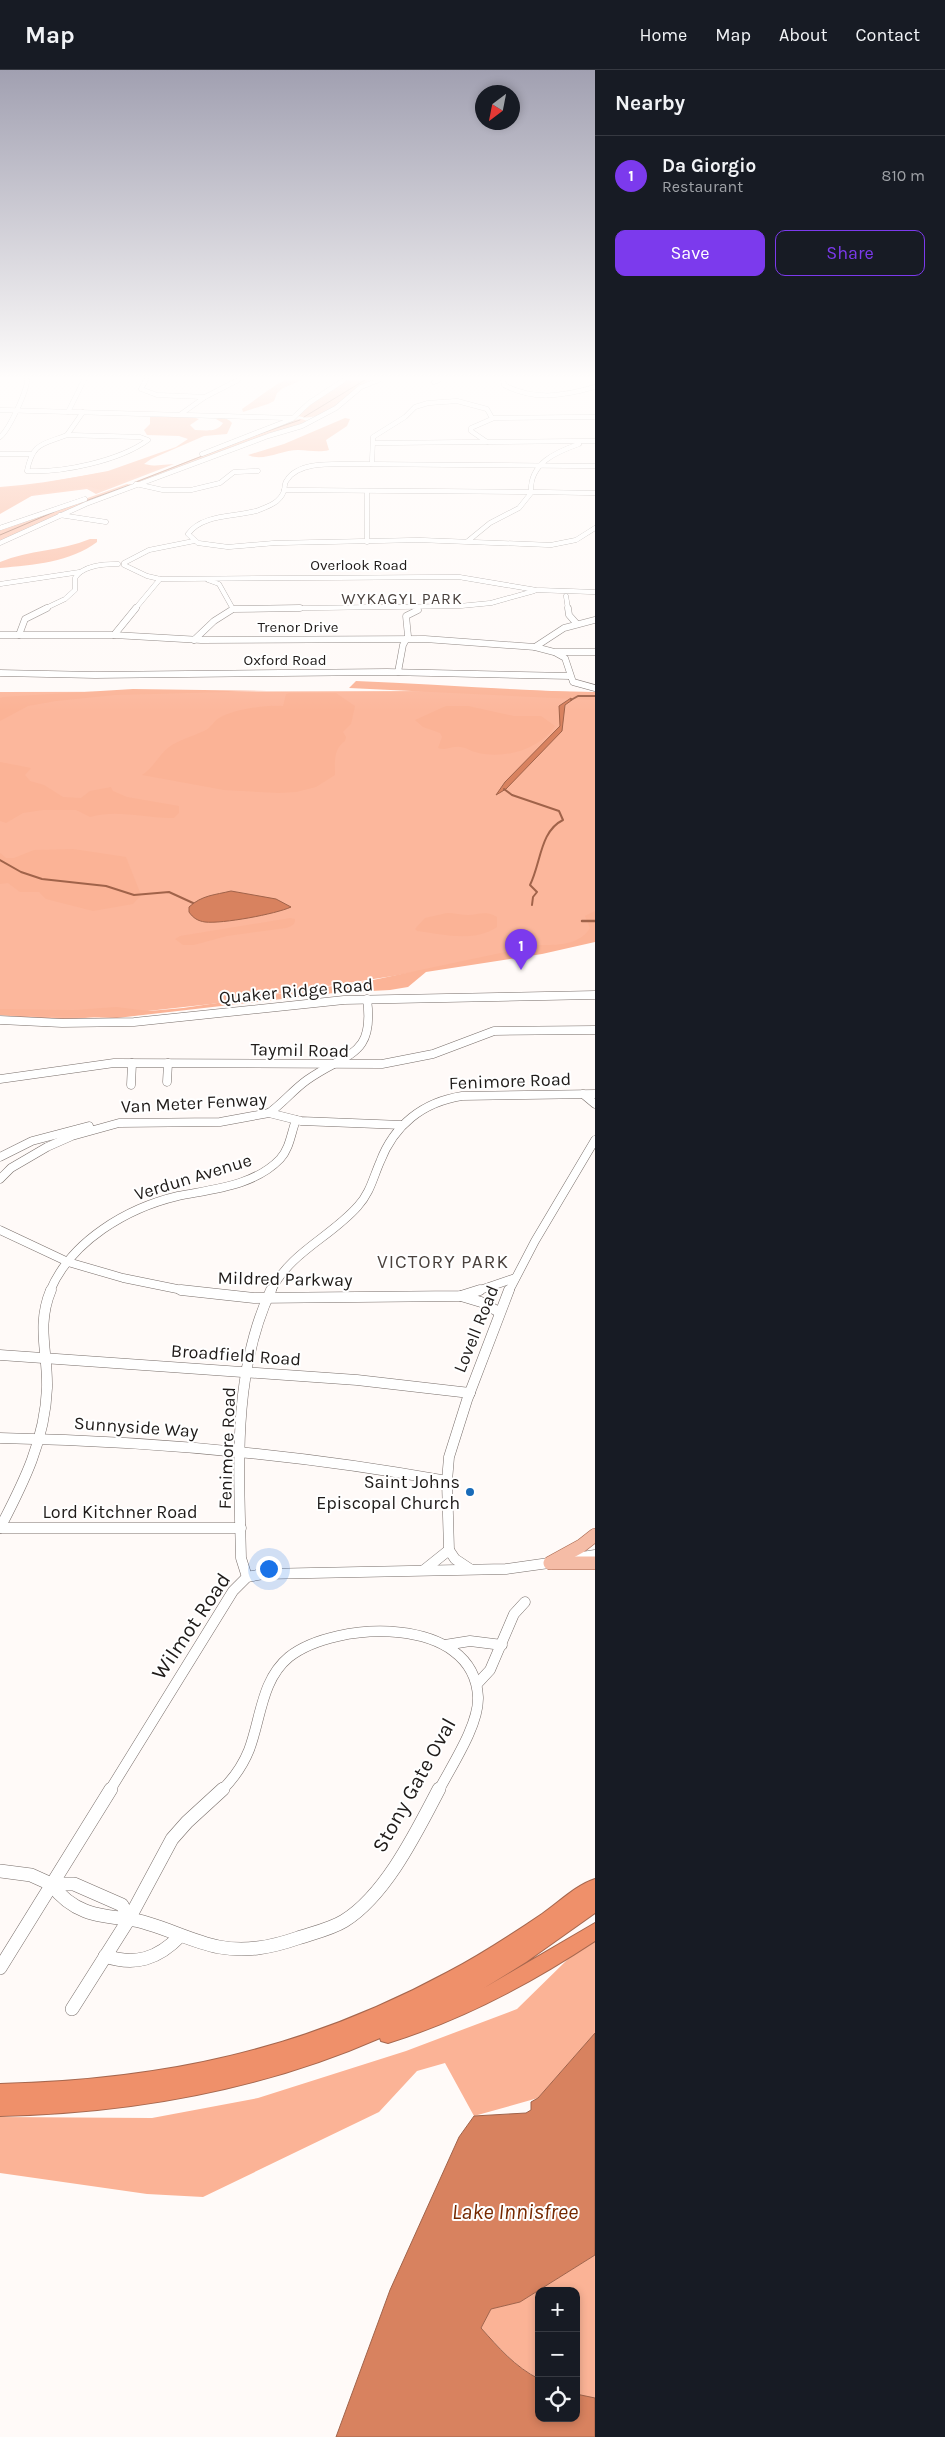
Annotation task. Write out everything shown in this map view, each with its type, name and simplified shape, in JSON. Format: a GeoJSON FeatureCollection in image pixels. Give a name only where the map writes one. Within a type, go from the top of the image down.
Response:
{"type":"FeatureCollection","features":[{"type":"Feature","properties":{"kind":"highway"},"geometry":{"type":"LineString","coordinates":[[0,2093],[144,2081],[235,2063],[322,2037],[402,2005],[476,1966],[538,1927],[595,1886]]}},
{"type":"Feature","properties":{"kind":"highway"},"geometry":{"type":"LineString","coordinates":[[313,2056],[397,2023],[466,1989],[509,1964],[595,1903]]}},
{"type":"Feature","properties":{"kind":"highway"},"geometry":{"type":"LineString","coordinates":[[0,2107],[66,2104],[158,2094],[250,2074],[394,2033],[435,2018],[521,1976],[595,1930]]}},
{"type":"Feature","properties":{"kind":"main road"},"geometry":{"type":"LineString","coordinates":[[550,1563],[581,1546],[595,1535]]}},
{"type":"Feature","properties":{"kind":"main road"},"geometry":{"type":"LineString","coordinates":[[550,1563],[595,1563]]}},
{"type":"Feature","properties":{"kind":"street"},"geometry":{"type":"LineString","coordinates":[[0,528],[105,490]]}},
{"type":"Feature","properties":{"kind":"street"},"geometry":{"type":"LineString","coordinates":[[0,543],[60,515],[123,490]]}},
{"type":"Feature","properties":{"kind":"street"},"geometry":{"type":"LineString","coordinates":[[194,542],[188,534],[198,524],[267,507],[277,501],[284,490]]}},
{"type":"Feature","properties":{"kind":"street"},"geometry":{"type":"LineString","coordinates":[[322,490],[595,493]]}},
{"type":"Feature","properties":{"kind":"street"},"geometry":{"type":"LineString","coordinates":[[367,491],[367,542]]}},
{"type":"Feature","properties":{"kind":"street"},"geometry":{"type":"LineString","coordinates":[[468,541],[478,536],[490,523],[524,504],[531,492]]}},
{"type":"Feature","properties":{"kind":"street"},"geometry":{"type":"LineString","coordinates":[[60,515],[106,522]]}},
{"type":"Feature","properties":{"kind":"street"},"geometry":{"type":"LineString","coordinates":[[0,584],[24,579],[54,577],[97,566],[122,564],[149,550],[194,542],[228,547],[275,543],[468,541],[560,544],[576,540],[595,528]]}},
{"type":"Feature","properties":{"kind":"street"},"geometry":{"type":"LineString","coordinates":[[478,536],[484,541]]}},
{"type":"Feature","properties":{"kind":"street"},"geometry":{"type":"LineString","coordinates":[[181,544],[205,544]]}},
{"type":"Feature","properties":{"kind":"street","name":"Overlook Road"},"geometry":{"type":"LineString","coordinates":[[122,564],[147,576],[160,578],[459,577],[536,590],[595,592]]}},
{"type":"Feature","properties":{"kind":"street"},"geometry":{"type":"LineString","coordinates":[[19,635],[25,619],[63,601],[76,590],[76,577],[82,571]]}},
{"type":"Feature","properties":{"kind":"street"},"geometry":{"type":"LineString","coordinates":[[54,577],[76,582]]}},
{"type":"Feature","properties":{"kind":"street"},"geometry":{"type":"LineString","coordinates":[[114,635],[160,578]]}},
{"type":"Feature","properties":{"kind":"street"},"geometry":{"type":"LineString","coordinates":[[201,578],[219,584],[233,609]]}},
{"type":"Feature","properties":{"kind":"street"},"geometry":{"type":"LineString","coordinates":[[219,584],[228,578]]}},
{"type":"Feature","properties":{"kind":"street"},"geometry":{"type":"LineString","coordinates":[[512,586],[519,595]]}},
{"type":"Feature","properties":{"kind":"street"},"geometry":{"type":"LineString","coordinates":[[194,640],[214,621],[233,609],[425,607],[481,604],[536,590]]}},
{"type":"Feature","properties":{"kind":"street"},"geometry":{"type":"LineString","coordinates":[[557,591],[566,596]]}},
{"type":"Feature","properties":{"kind":"street"},"geometry":{"type":"LineString","coordinates":[[566,596],[573,592]]}},
{"type":"Feature","properties":{"kind":"street"},"geometry":{"type":"LineString","coordinates":[[566,596],[570,618],[576,624]]}},
{"type":"Feature","properties":{"kind":"street"},"geometry":{"type":"LineString","coordinates":[[399,607],[409,613]]}},
{"type":"Feature","properties":{"kind":"street"},"geometry":{"type":"LineString","coordinates":[[398,672],[407,639],[406,616],[425,607]]}},
{"type":"Feature","properties":{"kind":"street"},"geometry":{"type":"LineString","coordinates":[[564,628],[566,620],[570,618],[587,621]]}},
{"type":"Feature","properties":{"kind":"street"},"geometry":{"type":"LineString","coordinates":[[570,676],[565,658],[545,647],[553,634],[564,628],[595,620]]}},
{"type":"Feature","properties":{"kind":"street","name":"Trenor Drive"},"geometry":{"type":"LineString","coordinates":[[0,635],[114,635],[194,640],[407,639],[545,647]]}},
{"type":"Feature","properties":{"kind":"street"},"geometry":{"type":"LineString","coordinates":[[554,652],[595,652]]}},
{"type":"Feature","properties":{"kind":"street"},"geometry":{"type":"LineString","coordinates":[[565,658],[572,652]]}},
{"type":"Feature","properties":{"kind":"street","name":"Oxford Road"},"geometry":{"type":"LineString","coordinates":[[0,673],[398,672],[570,676],[578,685],[595,688]]}},
{"type":"Feature","properties":{"kind":"street","name":"Quaker Ridge Road"},"geometry":{"type":"LineString","coordinates":[[0,1020],[62,1023],[134,1022],[367,999],[595,995]]}},
{"type":"Feature","properties":{"kind":"street"},"geometry":{"type":"LineString","coordinates":[[269,1113],[306,1080],[355,1052],[367,1036],[367,999]]}},
{"type":"Feature","properties":{"kind":"street","name":"Taymil Road"},"geometry":{"type":"LineString","coordinates":[[0,1078],[96,1064],[382,1064],[441,1052],[476,1036],[494,1031],[595,1030]]}},
{"type":"Feature","properties":{"kind":"street"},"geometry":{"type":"LineString","coordinates":[[131,1084],[132,1063]]}},
{"type":"Feature","properties":{"kind":"street"},"geometry":{"type":"LineString","coordinates":[[167,1082],[168,1063]]}},
{"type":"Feature","properties":{"kind":"street"},"geometry":{"type":"LineString","coordinates":[[583,1094],[595,1104]]}},
{"type":"Feature","properties":{"kind":"street","name":"Fenimore Road"},"geometry":{"type":"LineString","coordinates":[[247,1577],[242,1561],[240,1528],[240,1430],[246,1372],[267,1298],[289,1263],[308,1246],[351,1214],[363,1202],[374,1184],[379,1163],[386,1147],[402,1125],[426,1106],[451,1097],[595,1094]]}},
{"type":"Feature","properties":{"kind":"street","name":"Van Meter Fenway"},"geometry":{"type":"LineString","coordinates":[[0,1179],[12,1168],[47,1147],[72,1136],[119,1123],[220,1122],[269,1113],[296,1120],[342,1124],[402,1125]]}},
{"type":"Feature","properties":{"kind":"street","name":"Verdun Avenue"},"geometry":{"type":"LineString","coordinates":[[0,1528],[40,1438],[46,1398],[46,1359],[42,1325],[52,1287],[68,1262],[96,1235],[136,1211],[162,1201],[244,1180],[263,1172],[283,1156],[296,1120]]}},
{"type":"Feature","properties":{"kind":"street"},"geometry":{"type":"LineString","coordinates":[[0,1157],[50,1135],[100,1124],[119,1123]]}},
{"type":"Feature","properties":{"kind":"street","name":"Lovell Road"},"geometry":{"type":"LineString","coordinates":[[449,1550],[447,1481],[449,1458],[470,1393],[499,1312],[515,1278],[595,1140]]}},
{"type":"Feature","properties":{"kind":"street","name":"Mildred Parkway"},"geometry":{"type":"LineString","coordinates":[[0,1230],[68,1262],[165,1287],[254,1298],[461,1296],[481,1302],[499,1312]]}},
{"type":"Feature","properties":{"kind":"street","name":"Mildred Parkway"},"geometry":{"type":"LineString","coordinates":[[461,1296],[515,1278]]}},
{"type":"Feature","properties":{"kind":"street","name":"Broadfield Road"},"geometry":{"type":"LineString","coordinates":[[0,1355],[357,1380],[470,1393]]}},
{"type":"Feature","properties":{"kind":"street","name":"Sunnyside Way"},"geometry":{"type":"LineString","coordinates":[[0,1438],[135,1442],[241,1451],[343,1464],[447,1481]]}},
{"type":"Feature","properties":{"kind":"street","name":"Lord Kitchner Road"},"geometry":{"type":"LineString","coordinates":[[0,1528],[240,1528]]}},
{"type":"Feature","properties":{"kind":"street"},"geometry":{"type":"LineString","coordinates":[[424,1570],[449,1550],[456,1559],[470,1569]]}},
{"type":"Feature","properties":{"kind":"street","name":"Wilmot Road"},"geometry":{"type":"LineString","coordinates":[[0,1968],[234,1591],[247,1577],[263,1574],[520,1568],[595,1555]]}},
{"type":"Feature","properties":{"kind":"street"},"geometry":{"type":"LineString","coordinates":[[72,2009],[129,1918],[180,1829],[219,1792],[241,1767],[249,1750],[273,1674],[285,1660],[319,1640],[342,1634],[367,1631],[416,1634],[445,1645],[462,1659],[477,1684],[490,1670],[514,1614],[525,1602]]}},
{"type":"Feature","properties":{"kind":"street"},"geometry":{"type":"LineString","coordinates":[[445,1645],[470,1641],[502,1645]]}},
{"type":"Feature","properties":{"kind":"street","name":"Stony Gate Oval"},"geometry":{"type":"LineString","coordinates":[[52,1884],[64,1901],[105,1917],[129,1918],[180,1936],[222,1947],[262,1948],[329,1928],[355,1914],[381,1884],[424,1817],[445,1780],[475,1715],[477,1684]]}},
{"type":"Feature","properties":{"kind":"street"},"geometry":{"type":"LineString","coordinates":[[0,1871],[31,1875],[52,1884]]}},
{"type":"Feature","properties":{"kind":"street","name":"Stony Gate Oval"},"geometry":{"type":"LineString","coordinates":[[52,1884],[74,1884],[92,1891],[122,1905],[129,1918]]}},
{"type":"Feature","properties":{"kind":"street"},"geometry":{"type":"LineString","coordinates":[[105,1956],[122,1961],[146,1961],[170,1948],[180,1936]]}},
{"type":"Feature","properties":{"kind":"shaded area"},"geometry":{"type":"Polygon","coordinates":[[[0,490],[75,490],[0,500],[0,490]]]}},
{"type":"Feature","properties":{"kind":"shaded area"},"geometry":{"type":"Polygon","coordinates":[[[0,490],[63,490],[35,494],[0,514],[0,490]]]}},
{"type":"Feature","properties":{"kind":"shaded area"},"geometry":{"type":"Polygon","coordinates":[[[90,490],[105,490],[96,494],[90,490]]]}},
{"type":"Feature","properties":{"kind":"shaded area"},"geometry":{"type":"Polygon","coordinates":[[[109,490],[119,490],[0,541],[0,529],[109,490]]]}},
{"type":"Feature","properties":{"kind":"shaded area"},"geometry":{"type":"Polygon","coordinates":[[[90,539],[97,539],[97,542],[87,549],[64,558],[38,564],[0,568],[0,562],[11,558],[68,546],[90,539]]]}},
{"type":"Feature","properties":{"kind":"shaded area"},"geometry":{"type":"Polygon","coordinates":[[[356,681],[595,692],[595,700],[349,688],[356,681]]]}},
{"type":"Feature","properties":{"kind":"shaded area"},"geometry":{"type":"Polygon","coordinates":[[[451,687],[595,693],[595,939],[393,976],[211,1004],[58,1021],[0,1015],[0,692],[436,691],[451,687]]]}},
{"type":"Feature","properties":{"kind":"shaded area"},"geometry":{"type":"Polygon","coordinates":[[[133,689],[267,691],[115,695],[56,701],[28,706],[0,721],[0,698],[3,697],[133,689]]]}},
{"type":"Feature","properties":{"kind":"shaded area"},"geometry":{"type":"Polygon","coordinates":[[[336,693],[355,706],[351,724],[343,732],[346,737],[345,741],[338,748],[335,761],[335,775],[316,787],[296,792],[279,793],[224,790],[142,775],[150,769],[169,747],[206,730],[219,718],[250,708],[283,706],[286,694],[336,693]]]}},
{"type":"Feature","properties":{"kind":"shaded area"},"geometry":{"type":"Polygon","coordinates":[[[446,706],[468,706],[514,716],[541,716],[555,726],[540,741],[530,747],[508,754],[486,754],[460,747],[441,749],[438,748],[442,737],[440,733],[423,727],[415,720],[446,706]]]}},
{"type":"Feature","properties":{"kind":"shaded area"},"geometry":{"type":"Polygon","coordinates":[[[0,762],[31,768],[25,775],[30,781],[44,785],[63,797],[81,798],[90,791],[111,787],[113,791],[127,797],[179,806],[179,813],[174,818],[122,814],[90,817],[76,810],[43,810],[23,813],[6,823],[0,821],[0,762]]]}},
{"type":"Feature","properties":{"kind":"shaded area"},"geometry":{"type":"Polygon","coordinates":[[[73,849],[126,857],[141,895],[133,904],[93,911],[46,899],[39,892],[20,892],[8,883],[0,884],[0,853],[6,858],[14,858],[34,850],[73,849]]]}},
{"type":"Feature","properties":{"kind":"shaded area"},"geometry":{"type":"Polygon","coordinates":[[[595,911],[595,942],[542,954],[426,972],[408,987],[390,990],[334,993],[117,1018],[0,1015],[0,1009],[74,1010],[116,1007],[149,1011],[183,1008],[373,980],[538,945],[567,943],[585,934],[590,928],[585,916],[595,911]]]}},
{"type":"Feature","properties":{"kind":"shaded area"},"geometry":{"type":"Polygon","coordinates":[[[447,913],[489,914],[497,917],[497,927],[488,932],[468,936],[447,935],[417,931],[415,929],[425,918],[447,913]]]}},
{"type":"Feature","properties":{"kind":"shaded area"},"geometry":{"type":"Polygon","coordinates":[[[290,918],[295,919],[294,923],[286,928],[227,936],[194,945],[183,945],[175,939],[180,936],[290,918]]]}},
{"type":"Feature","properties":{"kind":"shaded area"},"geometry":{"type":"Polygon","coordinates":[[[595,1941],[595,2033],[538,2098],[474,2116],[445,2063],[417,2071],[379,2112],[203,2197],[147,2194],[0,2173],[0,2117],[152,2118],[258,2098],[406,2051],[517,2009],[568,1959],[595,1941]]]}},
{"type":"Feature","properties":{"kind":"shaded area"},"geometry":{"type":"Polygon","coordinates":[[[595,2255],[594,2399],[580,2395],[580,2287],[544,2287],[595,2255]]]}},
{"type":"Feature","properties":{"kind":"shaded area"},"geometry":{"type":"Polygon","coordinates":[[[535,2293],[535,2377],[515,2363],[481,2328],[491,2309],[520,2302],[535,2293]]]}},
{"type":"Feature","properties":{"kind":"water"},"geometry":{"type":"Polygon","coordinates":[[[571,698],[572,700],[565,705],[562,731],[506,789],[496,795],[505,782],[560,726],[559,706],[571,698]]]}},
{"type":"Feature","properties":{"kind":"water"},"geometry":{"type":"Polygon","coordinates":[[[231,891],[276,899],[291,907],[249,918],[213,922],[198,920],[189,912],[189,907],[199,900],[231,891]]]}},
{"type":"Feature","properties":{"kind":"water","name":"Lake Innisfree"},"geometry":{"type":"Polygon","coordinates":[[[595,2033],[595,2255],[544,2287],[535,2287],[535,2293],[520,2302],[491,2309],[481,2328],[515,2363],[535,2377],[535,2422],[580,2422],[580,2395],[595,2398],[595,2437],[336,2437],[390,2290],[459,2137],[474,2116],[526,2113],[531,2110],[531,2102],[538,2098],[595,2033]]]}},
{"type":"Feature","properties":{"kind":"waterway"},"geometry":{"type":"LineString","coordinates":[[80,503],[115,490]]}},
{"type":"Feature","properties":{"kind":"waterway"},"geometry":{"type":"LineString","coordinates":[[0,535],[54,512]]}},
{"type":"Feature","properties":{"kind":"waterway"},"geometry":{"type":"LineString","coordinates":[[571,700],[578,696],[595,696]]}},
{"type":"Feature","properties":{"kind":"waterway"},"geometry":{"type":"LineString","coordinates":[[504,789],[512,795],[559,811],[563,820],[555,825],[542,848],[530,885],[537,892],[533,897],[532,905]]}},
{"type":"Feature","properties":{"kind":"waterway"},"geometry":{"type":"LineString","coordinates":[[0,860],[21,872],[42,879],[106,886],[134,895],[169,892],[193,903]]}},
{"type":"Feature","properties":{"kind":"waterway"},"geometry":{"type":"LineString","coordinates":[[582,921],[595,921]]}},
{"type":"Feature","properties":{"kind":"place","name":"Da Giorgio"},"geometry":{"type":"Point","coordinates":[521,970]}},
{"type":"Feature","properties":{"kind":"place","name":"Saint Johns Episcopal Church"},"geometry":{"type":"Point","coordinates":[470,1492]}},
{"type":"Feature","properties":{"kind":"district","name":"WYKAGYL PARK"},"geometry":{"type":"Point","coordinates":[402,598]}},
{"type":"Feature","properties":{"kind":"district","name":"VICTORY PARK"},"geometry":{"type":"Point","coordinates":[443,1261]}}]}
